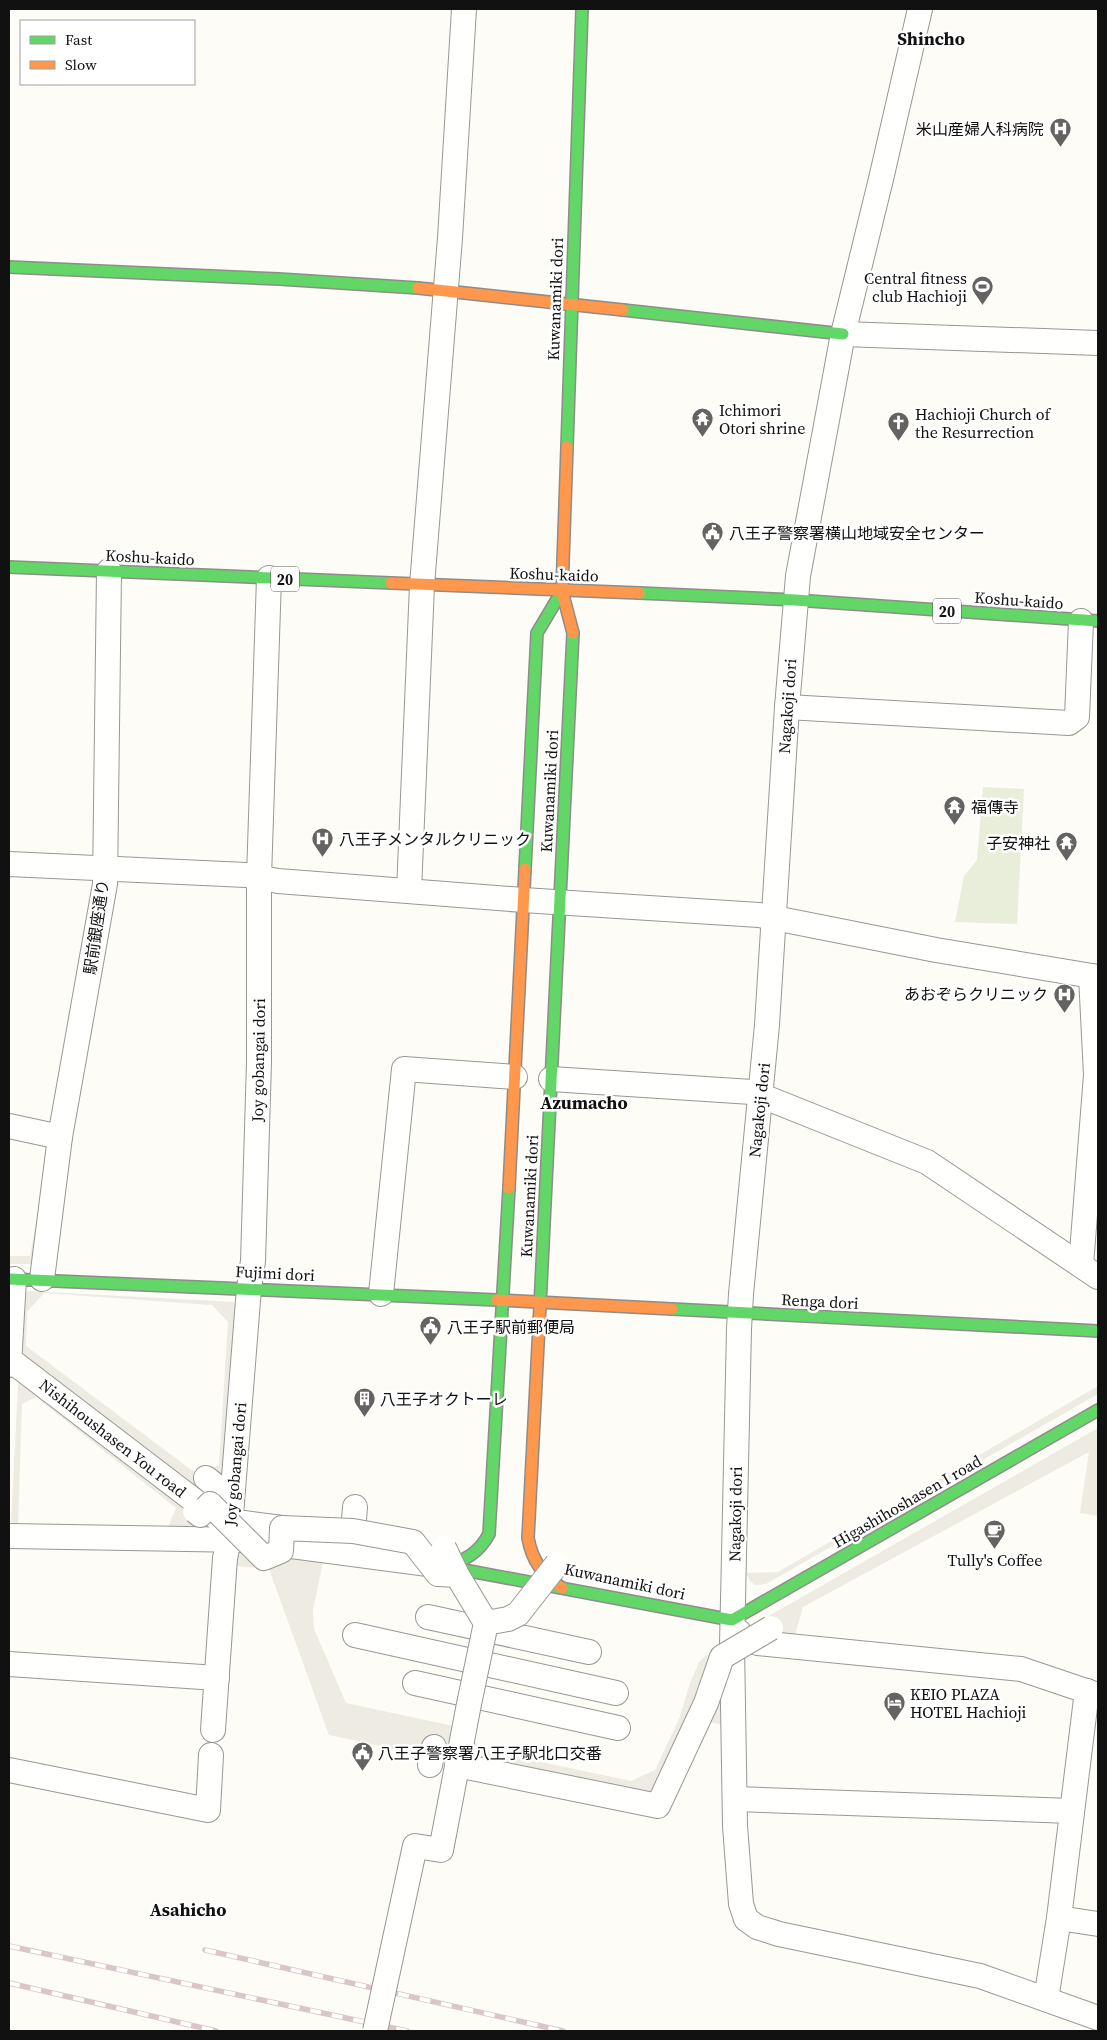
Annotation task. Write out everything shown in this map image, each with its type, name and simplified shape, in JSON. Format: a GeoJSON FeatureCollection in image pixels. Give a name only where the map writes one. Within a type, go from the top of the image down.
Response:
{"type":"FeatureCollection","features":[{"type":"Feature","properties":{"kind":"main road","name":"Kuwanamiki dori"},"geometry":{"type":"LineString","coordinates":[[582,9],[562,591],[573,634],[528,1538],[533,1558],[540,1570],[562,1588],[732,1620]]}},
{"type":"Feature","properties":{"kind":"main road"},"geometry":{"type":"LineString","coordinates":[[9,267],[278,279],[445,290],[572,302],[843,334]]}},
{"type":"Feature","properties":{"kind":"main road","name":"Koshu-kaido"},"geometry":{"type":"LineString","coordinates":[[9,567],[795,600],[1090,621]]}},
{"type":"Feature","properties":{"kind":"main road","name":"Kuwanamiki dori"},"geometry":{"type":"LineString","coordinates":[[491,1550],[489,1534],[494,1425],[515,1077],[537,633],[562,591]]}},
{"type":"Feature","properties":{"kind":"main road","name":"Fujimi dori"},"geometry":{"type":"LineString","coordinates":[[11,1279],[540,1302]]}},
{"type":"Feature","properties":{"kind":"main road","name":"Renga dori"},"geometry":{"type":"LineString","coordinates":[[540,1302],[656,1300],[740,1313],[1098,1331]]}},
{"type":"Feature","properties":{"kind":"main road","name":"Higashihoshasen I road"},"geometry":{"type":"LineString","coordinates":[[732,1620],[1098,1410]]}},
{"type":"Feature","properties":{"kind":"main road"},"geometry":{"type":"LineString","coordinates":[[448,1563],[466,1560],[483,1545],[489,1534]]}},
{"type":"Feature","properties":{"kind":"main road"},"geometry":{"type":"LineString","coordinates":[[448,1563],[522,1589],[562,1588]]}},
{"type":"Feature","properties":{"kind":"street"},"geometry":{"type":"LineString","coordinates":[[409,891],[422,585],[464,9]]}},
{"type":"Feature","properties":{"kind":"street","name":"Nagakoji dori"},"geometry":{"type":"LineString","coordinates":[[920,9],[843,334],[823,435],[795,600],[774,917],[740,1313],[732,1620],[735,1826],[741,1904],[746,1919],[757,1927],[779,1934],[980,1976],[1046,1999]]}},
{"type":"Feature","properties":{"kind":"street"},"geometry":{"type":"LineString","coordinates":[[843,334],[1098,343]]}},
{"type":"Feature","properties":{"kind":"street","name":"駅前銀座通り"},"geometry":{"type":"LineString","coordinates":[[42,1279],[60,1137],[105,884],[100,747],[109,571]]}},
{"type":"Feature","properties":{"kind":"street","name":"Joy gobangai dori"},"geometry":{"type":"LineString","coordinates":[[213,1730],[225,1558],[215,1509],[253,1261],[259,1062],[259,877],[270,578]]}},
{"type":"Feature","properties":{"kind":"street"},"geometry":{"type":"LineString","coordinates":[[787,707],[1069,723],[1077,717],[1090,621]]}},
{"type":"Feature","properties":{"kind":"street"},"geometry":{"type":"LineString","coordinates":[[9,864],[246,875],[278,881],[774,917],[936,950],[1095,977],[1096,1075],[1090,1271]]}},
{"type":"Feature","properties":{"kind":"street"},"geometry":{"type":"LineString","coordinates":[[381,1294],[404,1069],[515,1077]]}},
{"type":"Feature","properties":{"kind":"street"},"geometry":{"type":"LineString","coordinates":[[551,1079],[752,1092],[927,1162],[1090,1271]]}},
{"type":"Feature","properties":{"kind":"street"},"geometry":{"type":"LineString","coordinates":[[9,1126],[60,1137]]}},
{"type":"Feature","properties":{"kind":"street"},"geometry":{"type":"LineString","coordinates":[[9,1366],[11,1279]]}},
{"type":"Feature","properties":{"kind":"street","name":"Nishihoushasen You road"},"geometry":{"type":"LineString","coordinates":[[9,1359],[215,1509],[264,1558],[281,1551],[282,1528]]}},
{"type":"Feature","properties":{"kind":"street"},"geometry":{"type":"LineString","coordinates":[[351,1542],[355,1507]]}},
{"type":"Feature","properties":{"kind":"street"},"geometry":{"type":"LineString","coordinates":[[215,1509],[246,1540],[413,1542],[438,1574],[448,1563],[483,1580],[522,1589]]}},
{"type":"Feature","properties":{"kind":"street"},"geometry":{"type":"LineString","coordinates":[[9,1536],[215,1509],[244,1523],[282,1528],[351,1542]]}},
{"type":"Feature","properties":{"kind":"street"},"geometry":{"type":"LineString","coordinates":[[375,2031],[414,1846],[441,1850],[457,1765],[458,1702],[465,1671],[491,1636],[508,1619],[518,1614],[522,1589],[557,1564]]}},
{"type":"Feature","properties":{"kind":"street"},"geometry":{"type":"LineString","coordinates":[[483,1580],[491,1636]]}},
{"type":"Feature","properties":{"kind":"street"},"geometry":{"type":"LineString","coordinates":[[428,1617],[589,1652]]}},
{"type":"Feature","properties":{"kind":"street"},"geometry":{"type":"LineString","coordinates":[[732,1620],[743,1638],[758,1643],[1021,1669],[1092,1693],[1072,1811],[1060,1918],[1046,1999],[1098,2018]]}},
{"type":"Feature","properties":{"kind":"street"},"geometry":{"type":"LineString","coordinates":[[457,1765],[658,1806],[703,1697],[722,1657],[771,1628]]}},
{"type":"Feature","properties":{"kind":"street"},"geometry":{"type":"LineString","coordinates":[[355,1635],[616,1693]]}},
{"type":"Feature","properties":{"kind":"street"},"geometry":{"type":"LineString","coordinates":[[9,1664],[217,1678]]}},
{"type":"Feature","properties":{"kind":"street"},"geometry":{"type":"LineString","coordinates":[[465,1671],[501,1678]]}},
{"type":"Feature","properties":{"kind":"street"},"geometry":{"type":"LineString","coordinates":[[415,1684],[618,1728]]}},
{"type":"Feature","properties":{"kind":"street"},"geometry":{"type":"LineString","coordinates":[[458,1702],[496,1710]]}},
{"type":"Feature","properties":{"kind":"street"},"geometry":{"type":"LineString","coordinates":[[9,1770],[208,1810],[212,1754]]}},
{"type":"Feature","properties":{"kind":"street"},"geometry":{"type":"LineString","coordinates":[[735,1799],[1072,1811]]}},
{"type":"Feature","properties":{"kind":"street"},"geometry":{"type":"LineString","coordinates":[[1060,1918],[1098,1924]]}},
{"type":"Feature","properties":{"kind":"green space"},"geometry":{"type":"Polygon","coordinates":[[[983,787],[1024,789],[1017,924],[955,922],[964,876],[977,860],[983,787]]]}},
{"type":"Feature","properties":{"kind":"shaded area"},"geometry":{"type":"Polygon","coordinates":[[[50,1146],[33,1264],[9,1264],[9,1256],[30,1256],[50,1146]]]}},
{"type":"Feature","properties":{"kind":"shaded area"},"geometry":{"type":"Polygon","coordinates":[[[28,1291],[234,1302],[237,1309],[224,1512],[212,1529],[166,1532],[176,1508],[36,1397],[22,1404],[18,1525],[11,1522],[19,1366],[25,1294],[28,1291]],[[44,1293],[27,1312],[26,1346],[198,1475],[219,1465],[228,1322],[212,1305],[44,1293]]]}},
{"type":"Feature","properties":{"kind":"shaded area"},"geometry":{"type":"Polygon","coordinates":[[[1098,1386],[1098,1394],[766,1584],[755,1585],[750,1581],[746,1573],[778,1572],[1098,1386]]]}},
{"type":"Feature","properties":{"kind":"shaded area"},"geometry":{"type":"Polygon","coordinates":[[[1098,1428],[1098,1516],[1080,1513],[1089,1452],[803,1607],[795,1635],[751,1632],[751,1626],[1098,1428]]]}},
{"type":"Feature","properties":{"kind":"shaded area"},"geometry":{"type":"Polygon","coordinates":[[[243,1551],[323,1562],[313,1610],[314,1629],[346,1703],[458,1727],[485,1750],[631,1781],[655,1770],[679,1719],[690,1683],[699,1662],[706,1655],[717,1655],[721,1661],[720,1724],[706,1722],[662,1810],[329,1735],[269,1569],[236,1566],[236,1556],[243,1551]]]}},
{"type":"Feature","properties":{"kind":"railway"},"geometry":{"type":"LineString","coordinates":[[9,1946],[407,2031]]}},
{"type":"Feature","properties":{"kind":"railway"},"geometry":{"type":"LineString","coordinates":[[205,1950],[563,2031]]}},
{"type":"Feature","properties":{"kind":"railway"},"geometry":{"type":"LineString","coordinates":[[9,1983],[216,2031]]}},
{"type":"Feature","properties":{"kind":"traffic: fast"},"geometry":{"type":"LineString","coordinates":[[567,447],[582,9]]}},
{"type":"Feature","properties":{"kind":"traffic: fast"},"geometry":{"type":"LineString","coordinates":[[9,267],[279,279],[418,288]]}},
{"type":"Feature","properties":{"kind":"traffic: fast"},"geometry":{"type":"LineString","coordinates":[[623,310],[843,334]]}},
{"type":"Feature","properties":{"kind":"traffic: fast"},"geometry":{"type":"LineString","coordinates":[[9,567],[391,583]]}},
{"type":"Feature","properties":{"kind":"traffic: fast"},"geometry":{"type":"LineString","coordinates":[[525,869],[537,633],[562,591]]}},
{"type":"Feature","properties":{"kind":"traffic: fast"},"geometry":{"type":"LineString","coordinates":[[639,593],[795,600],[1098,621]]}},
{"type":"Feature","properties":{"kind":"traffic: fast"},"geometry":{"type":"LineString","coordinates":[[540,1306],[573,633]]}},
{"type":"Feature","properties":{"kind":"traffic: fast"},"geometry":{"type":"LineString","coordinates":[[443,1566],[470,1556],[481,1546],[489,1534],[509,1188]]}},
{"type":"Feature","properties":{"kind":"traffic: fast"},"geometry":{"type":"LineString","coordinates":[[9,1279],[497,1300]]}},
{"type":"Feature","properties":{"kind":"traffic: fast"},"geometry":{"type":"LineString","coordinates":[[672,1309],[1098,1331]]}},
{"type":"Feature","properties":{"kind":"traffic: fast"},"geometry":{"type":"LineString","coordinates":[[443,1566],[732,1620],[1098,1410]]}},
{"type":"Feature","properties":{"kind":"traffic: slow"},"geometry":{"type":"LineString","coordinates":[[418,288],[623,310]]}},
{"type":"Feature","properties":{"kind":"traffic: slow"},"geometry":{"type":"LineString","coordinates":[[567,447],[562,591],[573,633]]}},
{"type":"Feature","properties":{"kind":"traffic: slow"},"geometry":{"type":"LineString","coordinates":[[391,583],[639,593]]}},
{"type":"Feature","properties":{"kind":"traffic: slow"},"geometry":{"type":"LineString","coordinates":[[509,1188],[525,869]]}},
{"type":"Feature","properties":{"kind":"traffic: slow"},"geometry":{"type":"LineString","coordinates":[[497,1300],[672,1309]]}},
{"type":"Feature","properties":{"kind":"traffic: slow"},"geometry":{"type":"LineString","coordinates":[[540,1306],[528,1538],[532,1554],[539,1567],[562,1588]]}},
{"type":"Feature","properties":{"kind":"place","name":"米山産婦人科病院"},"geometry":{"type":"Point","coordinates":[1060,148]}},
{"type":"Feature","properties":{"kind":"place","name":"Central fitness club Hachioji"},"geometry":{"type":"Point","coordinates":[983,306]}},
{"type":"Feature","properties":{"kind":"place","name":"Ichimori Otori shrine"},"geometry":{"type":"Point","coordinates":[703,438]}},
{"type":"Feature","properties":{"kind":"place","name":"Hachioji Church of the Resurrection"},"geometry":{"type":"Point","coordinates":[899,442]}},
{"type":"Feature","properties":{"kind":"place","name":"八王子警察署横山地域安全センター"},"geometry":{"type":"Point","coordinates":[713,552]}},
{"type":"Feature","properties":{"kind":"place","name":"福傳寺"},"geometry":{"type":"Point","coordinates":[955,826]}},
{"type":"Feature","properties":{"kind":"place","name":"八王子メンタルクリニック"},"geometry":{"type":"Point","coordinates":[323,858]}},
{"type":"Feature","properties":{"kind":"place","name":"子安神社"},"geometry":{"type":"Point","coordinates":[1066,862]}},
{"type":"Feature","properties":{"kind":"place","name":"あおぞらクリニック"},"geometry":{"type":"Point","coordinates":[1064,1013]}},
{"type":"Feature","properties":{"kind":"place","name":"八王子駅前郵便局"},"geometry":{"type":"Point","coordinates":[431,1346]}},
{"type":"Feature","properties":{"kind":"place","name":"八王子オクトーレ"},"geometry":{"type":"Point","coordinates":[364,1418]}},
{"type":"Feature","properties":{"kind":"place","name":"Tully's Coffee"},"geometry":{"type":"Point","coordinates":[995,1550]}},
{"type":"Feature","properties":{"kind":"place","name":"KEIO PLAZA HOTEL Hachioji"},"geometry":{"type":"Point","coordinates":[894,1722]}},
{"type":"Feature","properties":{"kind":"place","name":"八王子警察署八王子駅北口交番"},"geometry":{"type":"Point","coordinates":[362,1772]}},
{"type":"Feature","properties":{"kind":"district","name":"Shincho"},"geometry":{"type":"Point","coordinates":[931,38]}},
{"type":"Feature","properties":{"kind":"district","name":"Azumacho"},"geometry":{"type":"Point","coordinates":[584,1102]}},
{"type":"Feature","properties":{"kind":"district","name":"Asahicho"},"geometry":{"type":"Point","coordinates":[188,1909]}}]}
